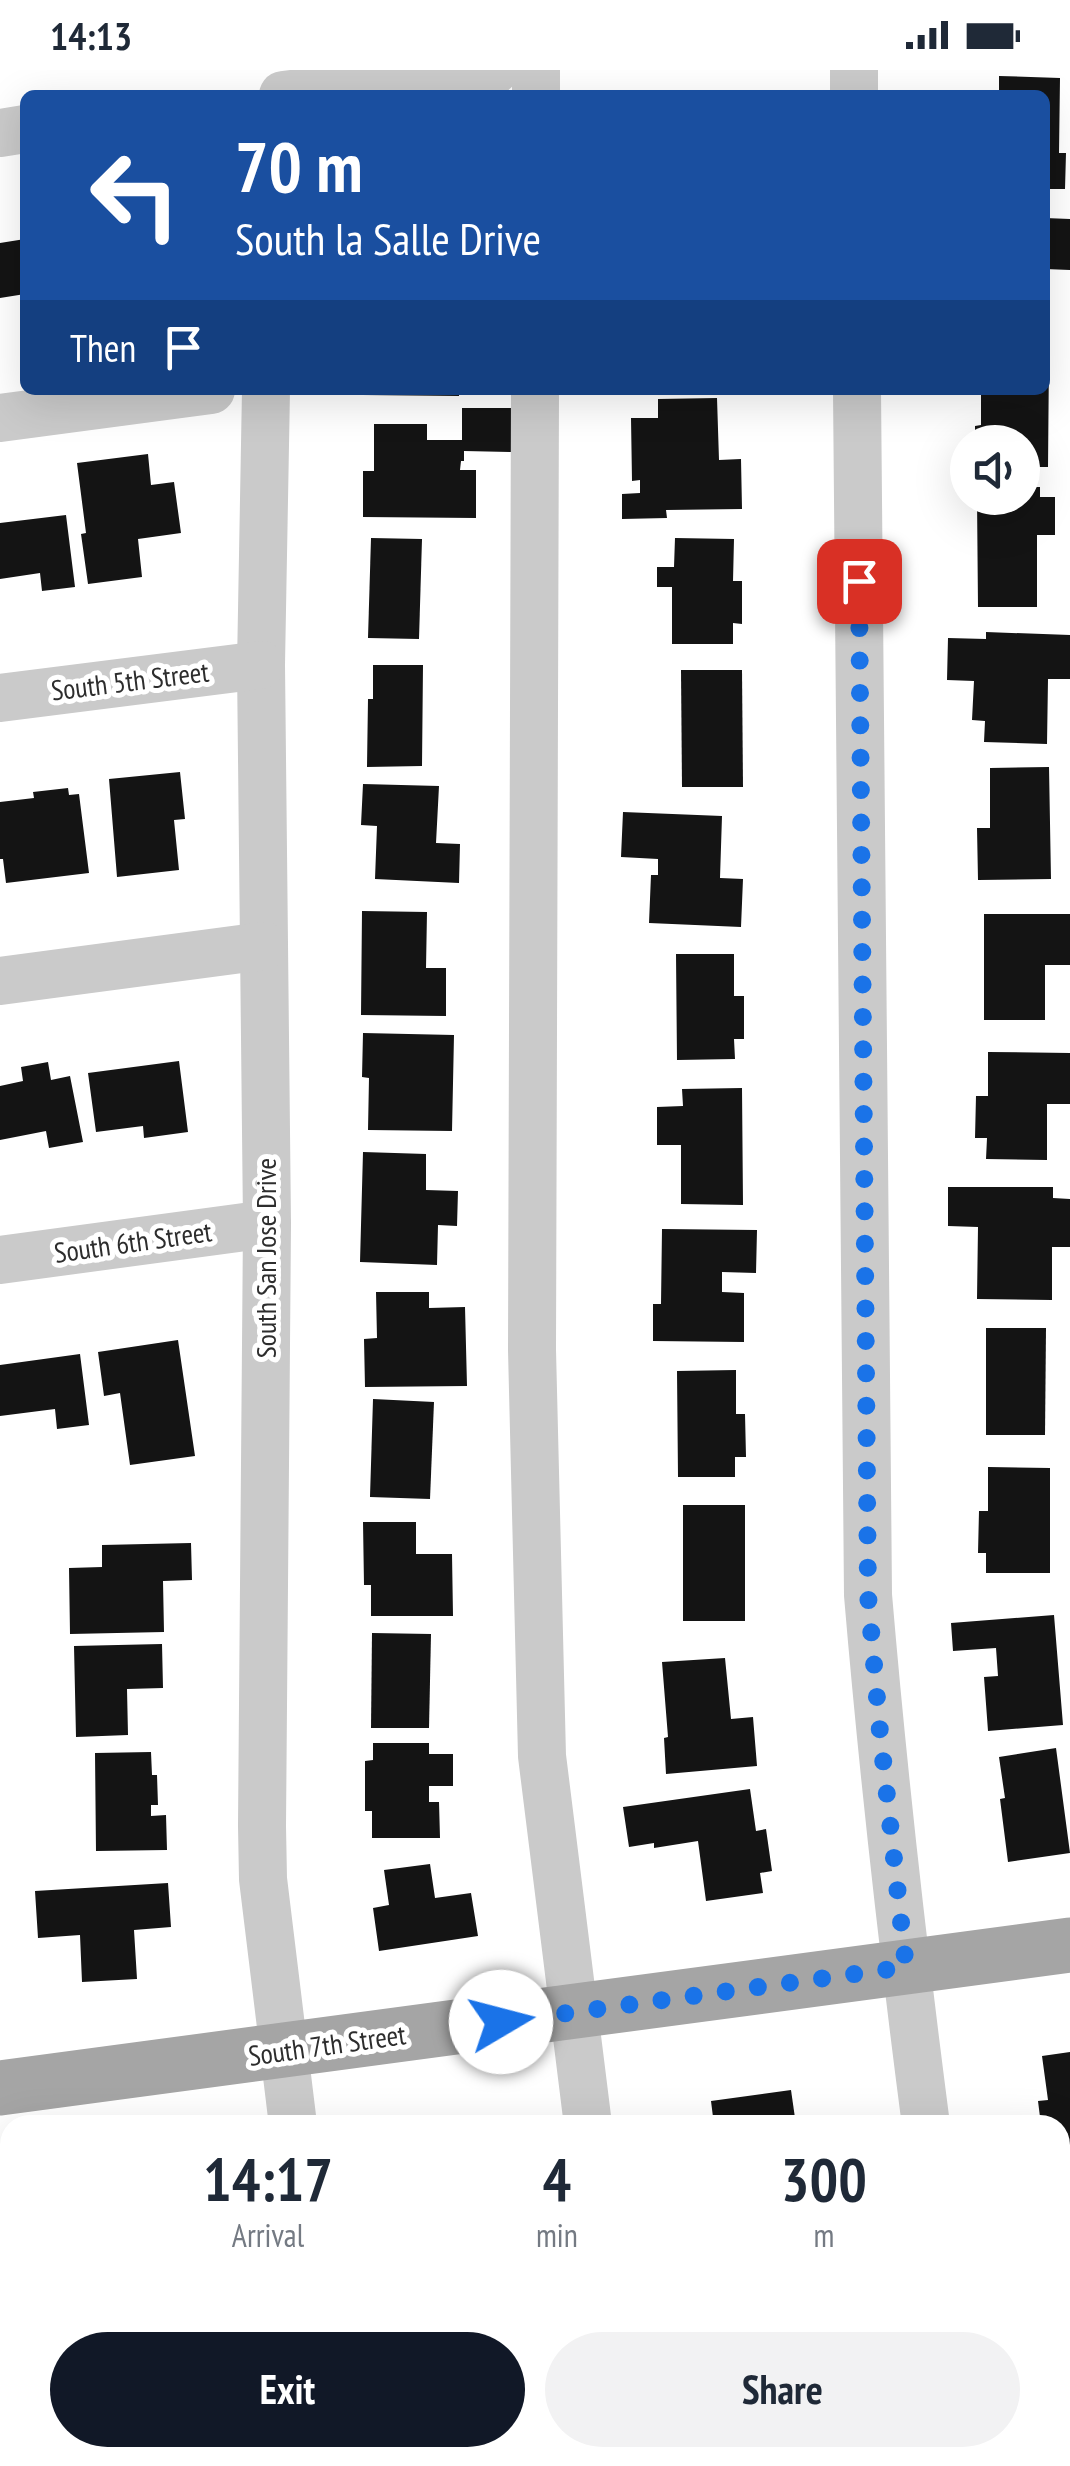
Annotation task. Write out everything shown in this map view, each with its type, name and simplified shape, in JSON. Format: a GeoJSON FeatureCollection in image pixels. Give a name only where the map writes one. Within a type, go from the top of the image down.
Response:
{"type":"FeatureCollection","features":[{"type":"Feature","properties":{"kind":"main road","name":"South 7th Street"},"geometry":{"type":"LineString","coordinates":[[0,2088],[1070,1945]]}},
{"type":"Feature","properties":{"kind":"street"},"geometry":{"type":"LineString","coordinates":[[325,90],[496,70]]}},
{"type":"Feature","properties":{"kind":"street"},"geometry":{"type":"LineString","coordinates":[[0,418],[172,395]]}},
{"type":"Feature","properties":{"kind":"street","name":"South San Jose Drive"},"geometry":{"type":"LineString","coordinates":[[266,395],[261,665],[267,1224],[262,1844],[292,2115]]}},
{"type":"Feature","properties":{"kind":"street"},"geometry":{"type":"LineString","coordinates":[[535,395],[532,1350],[542,1756],[587,2115]]}},
{"type":"Feature","properties":{"kind":"street"},"geometry":{"type":"LineString","coordinates":[[857,395],[868,1595],[925,2115]]}},
{"type":"Feature","properties":{"kind":"street","name":"South 5th Street"},"geometry":{"type":"LineString","coordinates":[[0,698],[261,665]]}},
{"type":"Feature","properties":{"kind":"street"},"geometry":{"type":"LineString","coordinates":[[0,981],[264,946]]}},
{"type":"Feature","properties":{"kind":"street","name":"South 6th Street"},"geometry":{"type":"LineString","coordinates":[[0,1260],[267,1224]]}},
{"type":"Feature","properties":{"kind":"building"},"geometry":{"type":"Polygon","coordinates":[[[999,76],[1060,78],[1059,153],[1066,153],[1065,189],[1050,189],[1050,90],[999,90],[999,76]]]}},
{"type":"Feature","properties":{"kind":"building"},"geometry":{"type":"Polygon","coordinates":[[[1050,218],[1070,219],[1070,270],[1050,269],[1050,218]]]}},
{"type":"Feature","properties":{"kind":"building"},"geometry":{"type":"Polygon","coordinates":[[[20,240],[20,295],[0,298],[0,243],[20,240]]]}},
{"type":"Feature","properties":{"kind":"building"},"geometry":{"type":"Polygon","coordinates":[[[981,395],[1049,395],[1048,467],[1040,467],[1040,425],[981,425],[981,395]]]}},
{"type":"Feature","properties":{"kind":"building"},"geometry":{"type":"Polygon","coordinates":[[[717,398],[719,460],[741,459],[742,509],[666,510],[667,518],[622,519],[622,494],[640,493],[640,480],[632,481],[631,418],[658,418],[658,399],[717,398]]]}},
{"type":"Feature","properties":{"kind":"building"},"geometry":{"type":"Polygon","coordinates":[[[462,408],[513,408],[513,452],[464,451],[460,470],[476,470],[476,518],[363,517],[363,471],[374,471],[374,424],[427,424],[427,440],[462,440],[462,408]]]}},
{"type":"Feature","properties":{"kind":"building"},"geometry":{"type":"Polygon","coordinates":[[[148,454],[151,485],[174,482],[181,533],[138,539],[142,577],[88,584],[77,463],[148,454]]]}},
{"type":"Feature","properties":{"kind":"building"},"geometry":{"type":"Polygon","coordinates":[[[1040,497],[1055,497],[1055,535],[1037,535],[1037,607],[978,607],[977,515],[1040,515],[1040,497]]]}},
{"type":"Feature","properties":{"kind":"building"},"geometry":{"type":"Polygon","coordinates":[[[66,515],[75,587],[42,591],[40,573],[0,579],[0,523],[66,515]]]}},
{"type":"Feature","properties":{"kind":"building"},"geometry":{"type":"Polygon","coordinates":[[[371,538],[422,539],[419,639],[368,638],[371,538]]]}},
{"type":"Feature","properties":{"kind":"building"},"geometry":{"type":"Polygon","coordinates":[[[675,538],[734,539],[733,581],[742,581],[742,624],[733,623],[733,644],[672,644],[672,587],[657,587],[657,567],[674,567],[675,538]]]}},
{"type":"Feature","properties":{"kind":"building"},"geometry":{"type":"Polygon","coordinates":[[[986,632],[1070,635],[1070,679],[1048,679],[1047,744],[984,742],[985,721],[972,720],[974,681],[947,680],[948,638],[986,639],[986,632]]]}},
{"type":"Feature","properties":{"kind":"building"},"geometry":{"type":"Polygon","coordinates":[[[373,665],[423,665],[422,766],[367,767],[373,665]]]}},
{"type":"Feature","properties":{"kind":"building"},"geometry":{"type":"Polygon","coordinates":[[[681,670],[742,670],[743,787],[682,787],[681,670]]]}},
{"type":"Feature","properties":{"kind":"building"},"geometry":{"type":"Polygon","coordinates":[[[1049,767],[1051,879],[978,880],[977,828],[990,828],[990,768],[1049,767]]]}},
{"type":"Feature","properties":{"kind":"building"},"geometry":{"type":"Polygon","coordinates":[[[180,772],[185,819],[174,820],[179,870],[117,877],[109,779],[180,772]]]}},
{"type":"Feature","properties":{"kind":"building"},"geometry":{"type":"Polygon","coordinates":[[[363,784],[439,786],[436,843],[460,844],[459,883],[375,879],[377,826],[361,825],[363,784]]]}},
{"type":"Feature","properties":{"kind":"building"},"geometry":{"type":"Polygon","coordinates":[[[68,788],[69,795],[79,794],[89,873],[6,883],[0,859],[0,802],[34,798],[33,792],[68,788]]]}},
{"type":"Feature","properties":{"kind":"building"},"geometry":{"type":"Polygon","coordinates":[[[623,812],[722,816],[720,878],[743,879],[741,927],[649,923],[651,875],[658,875],[658,859],[621,857],[623,812]]]}},
{"type":"Feature","properties":{"kind":"building"},"geometry":{"type":"Polygon","coordinates":[[[362,911],[427,912],[426,968],[446,968],[446,1016],[361,1015],[362,911]]]}},
{"type":"Feature","properties":{"kind":"building"},"geometry":{"type":"Polygon","coordinates":[[[984,914],[1070,914],[1070,965],[1045,965],[1045,1020],[984,1020],[984,914]]]}},
{"type":"Feature","properties":{"kind":"building"},"geometry":{"type":"Polygon","coordinates":[[[676,954],[734,954],[734,996],[744,996],[744,1039],[734,1039],[735,1059],[677,1060],[676,954]]]}},
{"type":"Feature","properties":{"kind":"building"},"geometry":{"type":"Polygon","coordinates":[[[363,1033],[454,1035],[452,1131],[368,1130],[369,1078],[362,1077],[363,1033]]]}},
{"type":"Feature","properties":{"kind":"building"},"geometry":{"type":"Polygon","coordinates":[[[988,1052],[1070,1053],[1070,1104],[1047,1104],[1047,1160],[986,1159],[987,1138],[975,1138],[976,1096],[988,1096],[988,1052]]]}},
{"type":"Feature","properties":{"kind":"building"},"geometry":{"type":"Polygon","coordinates":[[[179,1061],[188,1132],[144,1138],[143,1126],[96,1132],[88,1073],[179,1061]]]}},
{"type":"Feature","properties":{"kind":"building"},"geometry":{"type":"Polygon","coordinates":[[[48,1062],[51,1080],[70,1076],[83,1142],[49,1148],[46,1131],[0,1140],[0,1086],[23,1081],[21,1067],[48,1062]]]}},
{"type":"Feature","properties":{"kind":"building"},"geometry":{"type":"Polygon","coordinates":[[[742,1088],[743,1205],[681,1204],[681,1145],[657,1145],[657,1107],[683,1106],[682,1089],[742,1088]]]}},
{"type":"Feature","properties":{"kind":"building"},"geometry":{"type":"Polygon","coordinates":[[[363,1152],[426,1154],[426,1190],[458,1191],[457,1226],[438,1225],[437,1265],[360,1262],[363,1152]]]}},
{"type":"Feature","properties":{"kind":"building"},"geometry":{"type":"Polygon","coordinates":[[[948,1187],[1053,1187],[1053,1198],[1070,1199],[1070,1247],[1052,1247],[1052,1300],[977,1299],[978,1227],[948,1226],[948,1187]]]}},
{"type":"Feature","properties":{"kind":"building"},"geometry":{"type":"Polygon","coordinates":[[[662,1229],[757,1230],[756,1273],[722,1272],[722,1292],[744,1293],[744,1342],[653,1341],[653,1304],[661,1304],[662,1229]]]}},
{"type":"Feature","properties":{"kind":"building"},"geometry":{"type":"Polygon","coordinates":[[[376,1292],[429,1292],[429,1308],[465,1307],[467,1386],[365,1387],[364,1339],[377,1338],[376,1292]]]}},
{"type":"Feature","properties":{"kind":"building"},"geometry":{"type":"Polygon","coordinates":[[[986,1328],[1046,1328],[1045,1435],[986,1435],[986,1328]]]}},
{"type":"Feature","properties":{"kind":"building"},"geometry":{"type":"Polygon","coordinates":[[[178,1340],[195,1456],[130,1465],[120,1393],[104,1396],[98,1352],[178,1340]]]}},
{"type":"Feature","properties":{"kind":"building"},"geometry":{"type":"Polygon","coordinates":[[[80,1354],[89,1425],[57,1429],[55,1409],[0,1416],[0,1365],[80,1354]]]}},
{"type":"Feature","properties":{"kind":"building"},"geometry":{"type":"Polygon","coordinates":[[[736,1370],[736,1414],[745,1414],[746,1457],[735,1457],[735,1477],[678,1477],[677,1371],[736,1370]]]}},
{"type":"Feature","properties":{"kind":"building"},"geometry":{"type":"Polygon","coordinates":[[[373,1399],[434,1402],[430,1499],[370,1497],[373,1399]]]}},
{"type":"Feature","properties":{"kind":"building"},"geometry":{"type":"Polygon","coordinates":[[[988,1467],[1050,1468],[1050,1573],[986,1573],[986,1553],[978,1553],[979,1511],[988,1511],[988,1467]]]}},
{"type":"Feature","properties":{"kind":"building"},"geometry":{"type":"Polygon","coordinates":[[[683,1505],[745,1505],[745,1621],[683,1621],[683,1505]]]}},
{"type":"Feature","properties":{"kind":"building"},"geometry":{"type":"Polygon","coordinates":[[[363,1522],[416,1522],[416,1554],[452,1554],[453,1616],[371,1616],[371,1585],[364,1585],[363,1522]]]}},
{"type":"Feature","properties":{"kind":"building"},"geometry":{"type":"Polygon","coordinates":[[[191,1543],[192,1580],[163,1581],[164,1632],[70,1634],[69,1568],[102,1567],[102,1545],[191,1543]]]}},
{"type":"Feature","properties":{"kind":"building"},"geometry":{"type":"Polygon","coordinates":[[[1054,1615],[1063,1725],[988,1731],[984,1677],[998,1676],[996,1648],[953,1651],[951,1623],[1054,1615]]]}},
{"type":"Feature","properties":{"kind":"building"},"geometry":{"type":"Polygon","coordinates":[[[372,1633],[431,1634],[429,1728],[371,1728],[372,1633]]]}},
{"type":"Feature","properties":{"kind":"building"},"geometry":{"type":"Polygon","coordinates":[[[162,1644],[163,1688],[127,1689],[128,1735],[76,1737],[74,1646],[162,1644]]]}},
{"type":"Feature","properties":{"kind":"building"},"geometry":{"type":"Polygon","coordinates":[[[725,1658],[731,1719],[753,1717],[757,1766],[666,1774],[664,1738],[668,1737],[662,1662],[725,1658]]]}},
{"type":"Feature","properties":{"kind":"building"},"geometry":{"type":"Polygon","coordinates":[[[373,1743],[429,1743],[429,1754],[453,1754],[453,1786],[429,1786],[429,1802],[439,1802],[440,1838],[372,1838],[372,1811],[365,1811],[365,1761],[373,1760],[373,1743]]]}},
{"type":"Feature","properties":{"kind":"building"},"geometry":{"type":"Polygon","coordinates":[[[1056,1748],[1070,1853],[1008,1862],[999,1757],[1056,1748]]]}},
{"type":"Feature","properties":{"kind":"building"},"geometry":{"type":"Polygon","coordinates":[[[151,1752],[158,1805],[151,1805],[151,1816],[166,1815],[167,1850],[96,1851],[95,1753],[151,1752]]]}},
{"type":"Feature","properties":{"kind":"building"},"geometry":{"type":"Polygon","coordinates":[[[750,1789],[756,1831],[766,1829],[772,1871],[760,1873],[763,1893],[706,1901],[698,1841],[654,1848],[654,1843],[629,1847],[623,1807],[750,1789]]]}},
{"type":"Feature","properties":{"kind":"building"},"geometry":{"type":"Polygon","coordinates":[[[430,1864],[435,1898],[471,1893],[478,1936],[379,1951],[373,1908],[389,1905],[384,1870],[430,1864]]]}},
{"type":"Feature","properties":{"kind":"building"},"geometry":{"type":"Polygon","coordinates":[[[168,1883],[171,1927],[134,1930],[137,1979],[82,1982],[80,1935],[38,1938],[35,1891],[168,1883]]]}},
{"type":"Feature","properties":{"kind":"building"},"geometry":{"type":"Polygon","coordinates":[[[1070,2052],[1070,2115],[1040,2115],[1038,2101],[1048,2100],[1042,2056],[1070,2052]]]}},
{"type":"Feature","properties":{"kind":"building"},"geometry":{"type":"Polygon","coordinates":[[[791,2090],[795,2115],[713,2115],[711,2101],[791,2090]]]}},
{"type":"Feature","properties":{"kind":"route"},"geometry":{"type":"LineString","coordinates":[[501,2022],[906,1967],[868,1595],[859,581]]}}]}
